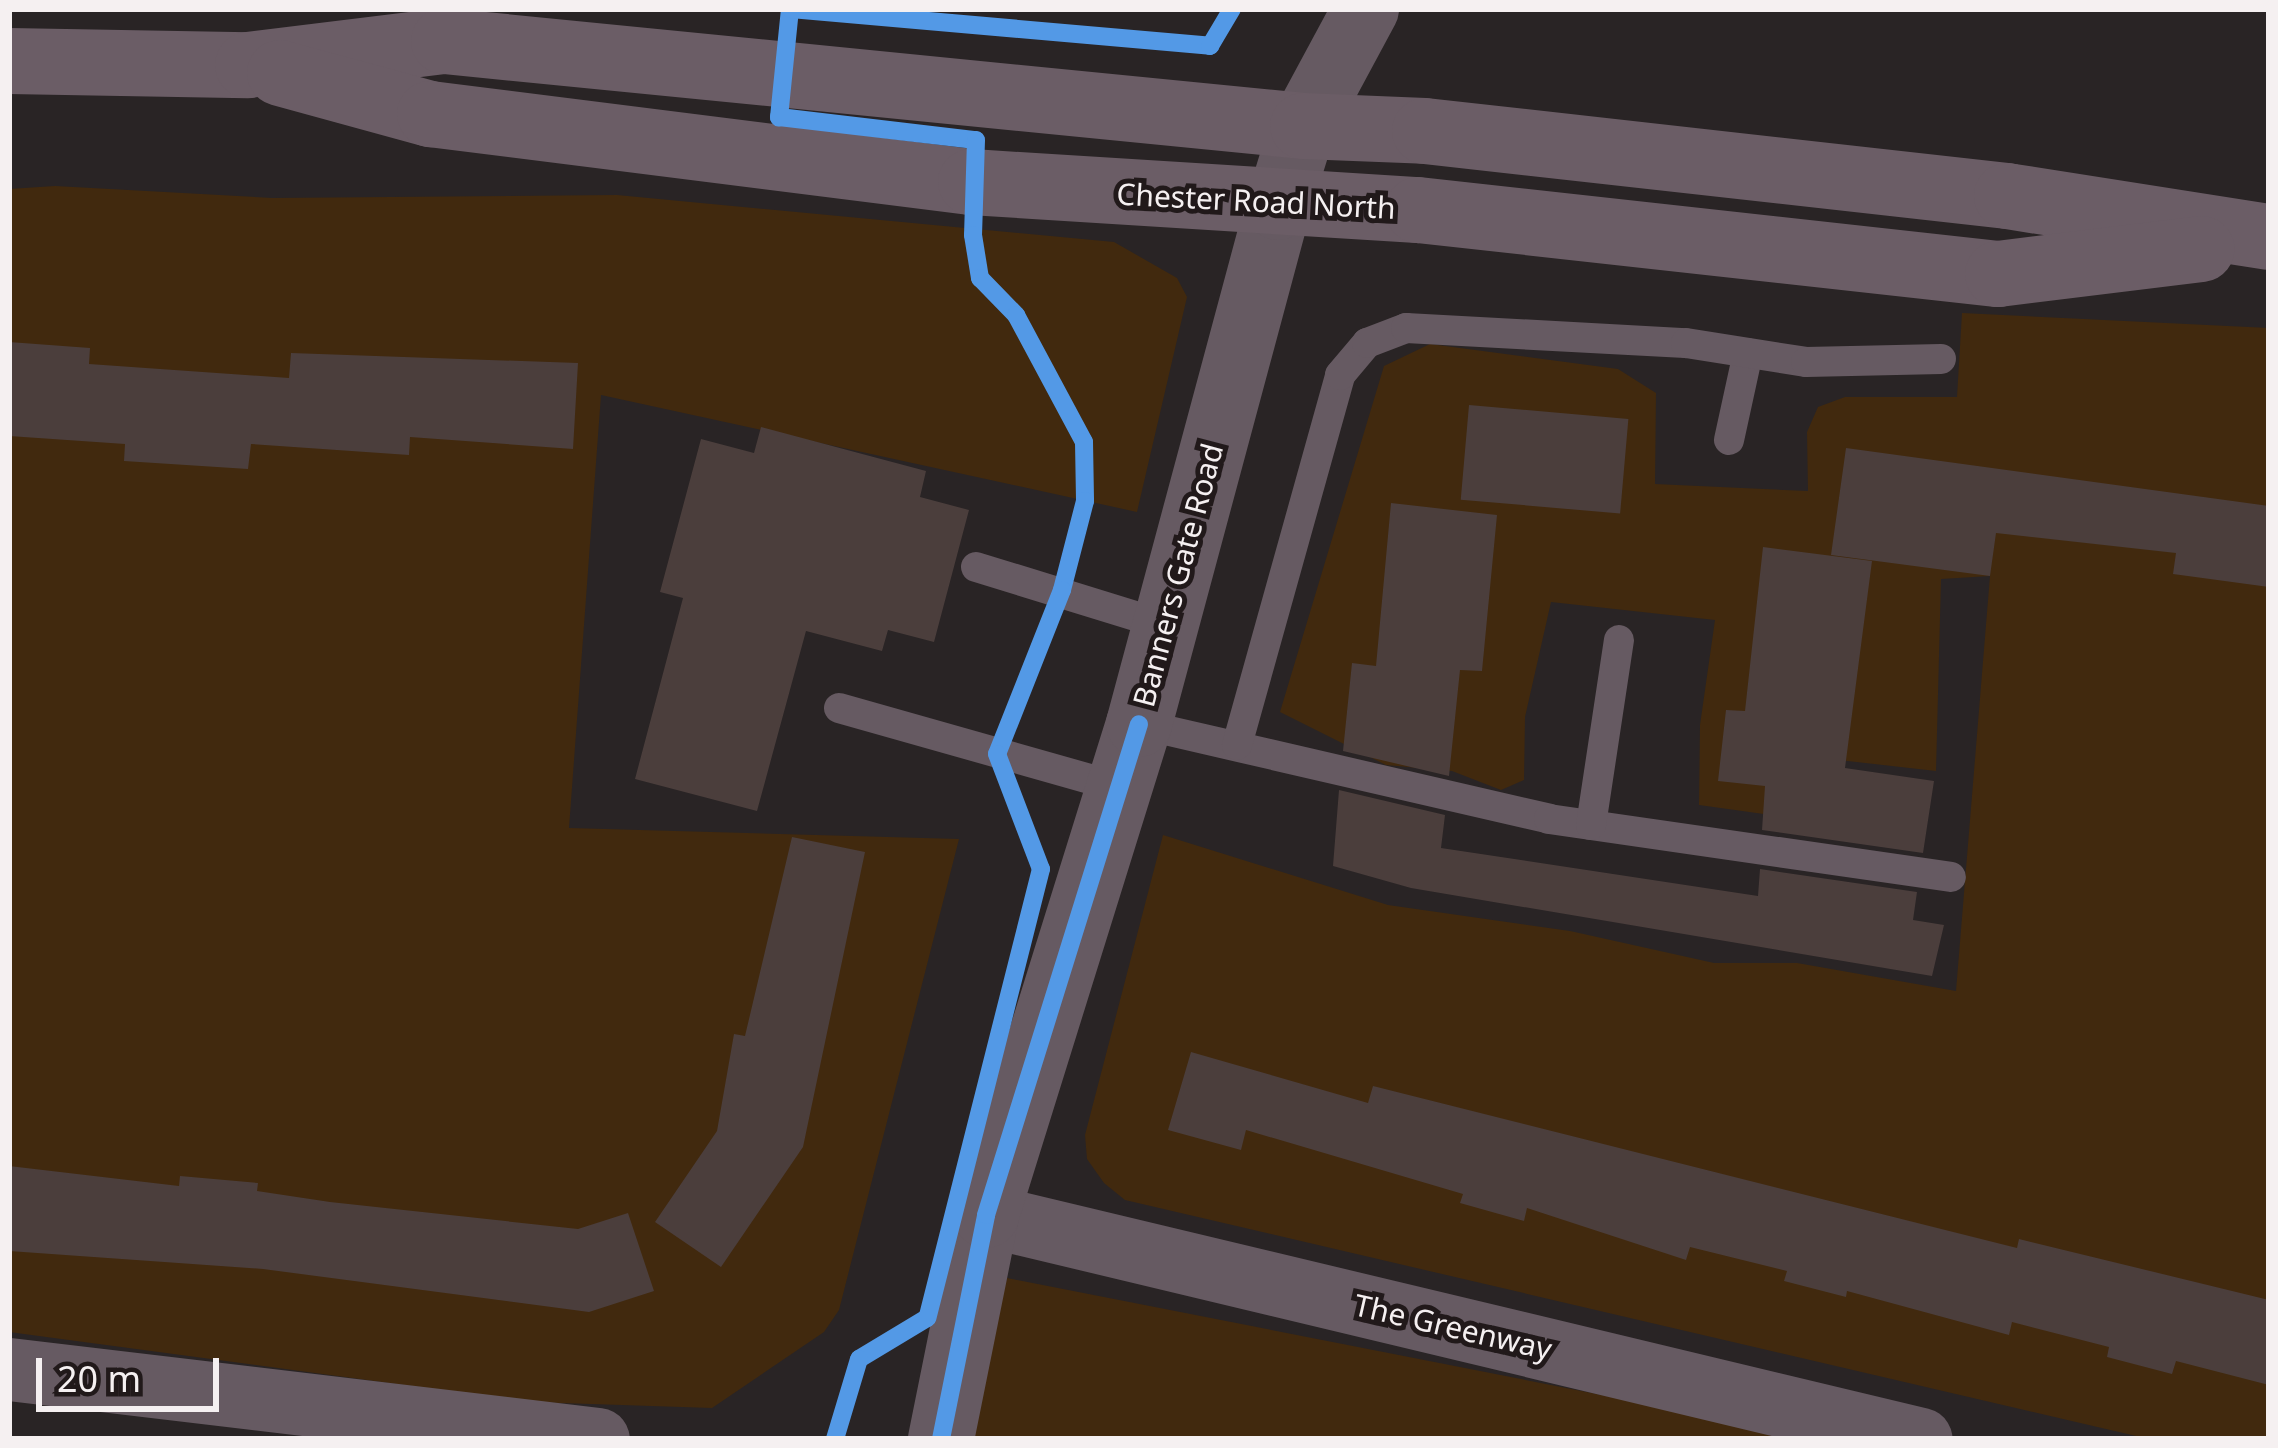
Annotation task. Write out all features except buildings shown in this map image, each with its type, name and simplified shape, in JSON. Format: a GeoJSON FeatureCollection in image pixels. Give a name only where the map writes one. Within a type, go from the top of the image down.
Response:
{"type":"FeatureCollection","features":[{"type":"Feature","properties":{"kind":"highway","name":"Chester Road North"},"geometry":{"type":"LineString","coordinates":[[9,61],[248,64],[444,41],[1303,127],[1425,131],[2007,196],[2269,239]]}},
{"type":"Feature","properties":{"kind":"highway","name":"Chester Road North"},"geometry":{"type":"LineString","coordinates":[[248,64],[430,114],[971,182],[1278,207],[1418,210],[1999,274],[2269,239]]}},
{"type":"Feature","properties":{"kind":"street","name":"Banners Gate Road"},"geometry":{"type":"LineString","coordinates":[[941,1439],[986,1214],[1139,724],[1278,207],[1303,127],[1366,9]]}},
{"type":"Feature","properties":{"kind":"street","name":"The Greenway"},"geometry":{"type":"LineString","coordinates":[[986,1214],[1921,1439]]}},
{"type":"Feature","properties":{"kind":"street"},"geometry":{"type":"LineString","coordinates":[[9,1370],[598,1439]]}},
{"type":"Feature","properties":{"kind":"lane"},"geometry":{"type":"LineString","coordinates":[[1237,745],[1340,375],[1366,343],[1406,328],[1748,353],[1806,362],[1941,359]]}},
{"type":"Feature","properties":{"kind":"lane"},"geometry":{"type":"LineString","coordinates":[[1729,440],[1748,353]]}},
{"type":"Feature","properties":{"kind":"lane"},"geometry":{"type":"LineString","coordinates":[[976,567],[1165,625]]}},
{"type":"Feature","properties":{"kind":"lane"},"geometry":{"type":"LineString","coordinates":[[1591,825],[1619,640]]}},
{"type":"Feature","properties":{"kind":"lane"},"geometry":{"type":"LineString","coordinates":[[839,708],[1119,787]]}},
{"type":"Feature","properties":{"kind":"lane"},"geometry":{"type":"LineString","coordinates":[[1139,724],[1591,825],[1951,877]]}},
{"type":"Feature","properties":{"kind":"shaded area"},"geometry":{"type":"Polygon","coordinates":[[[55,186],[272,198],[617,195],[1114,242],[1177,278],[1187,297],[1137,512],[601,395],[569,828],[959,839],[839,1310],[824,1332],[712,1408],[531,1402],[9,1332],[9,189],[55,186]]]}},
{"type":"Feature","properties":{"kind":"shaded area"},"geometry":{"type":"Polygon","coordinates":[[[1962,313],[2269,328],[2269,1439],[2149,1439],[1125,1200],[1104,1183],[1087,1159],[1085,1135],[1163,835],[1388,905],[1570,931],[1714,963],[1797,963],[1956,991],[1990,576],[1941,579],[1936,771],[1830,759],[1821,822],[1699,805],[1700,725],[1715,620],[1551,602],[1525,717],[1524,780],[1501,790],[1452,771],[1386,765],[1280,712],[1384,366],[1430,344],[1618,369],[1656,393],[1655,484],[1808,491],[1807,432],[1818,407],[1845,397],[1957,397],[1962,313]]]}},
{"type":"Feature","properties":{"kind":"shaded area"},"geometry":{"type":"Polygon","coordinates":[[[1007,1278],[1826,1439],[966,1439],[1007,1278]]]}},
{"type":"Feature","properties":{"kind":"cycle path"},"geometry":{"type":"LineString","coordinates":[[790,9],[779,117],[976,140],[973,235],[980,278],[1016,315],[1084,442],[1085,501],[1062,590],[997,754],[1041,869],[927,1318],[859,1359],[835,1439]]}},
{"type":"Feature","properties":{"kind":"cycle path"},"geometry":{"type":"LineString","coordinates":[[791,9],[1210,46],[1232,9]]}},
{"type":"Feature","properties":{"kind":"cycle path"},"geometry":{"type":"LineString","coordinates":[[941,1439],[986,1215],[1139,724]]}}]}
